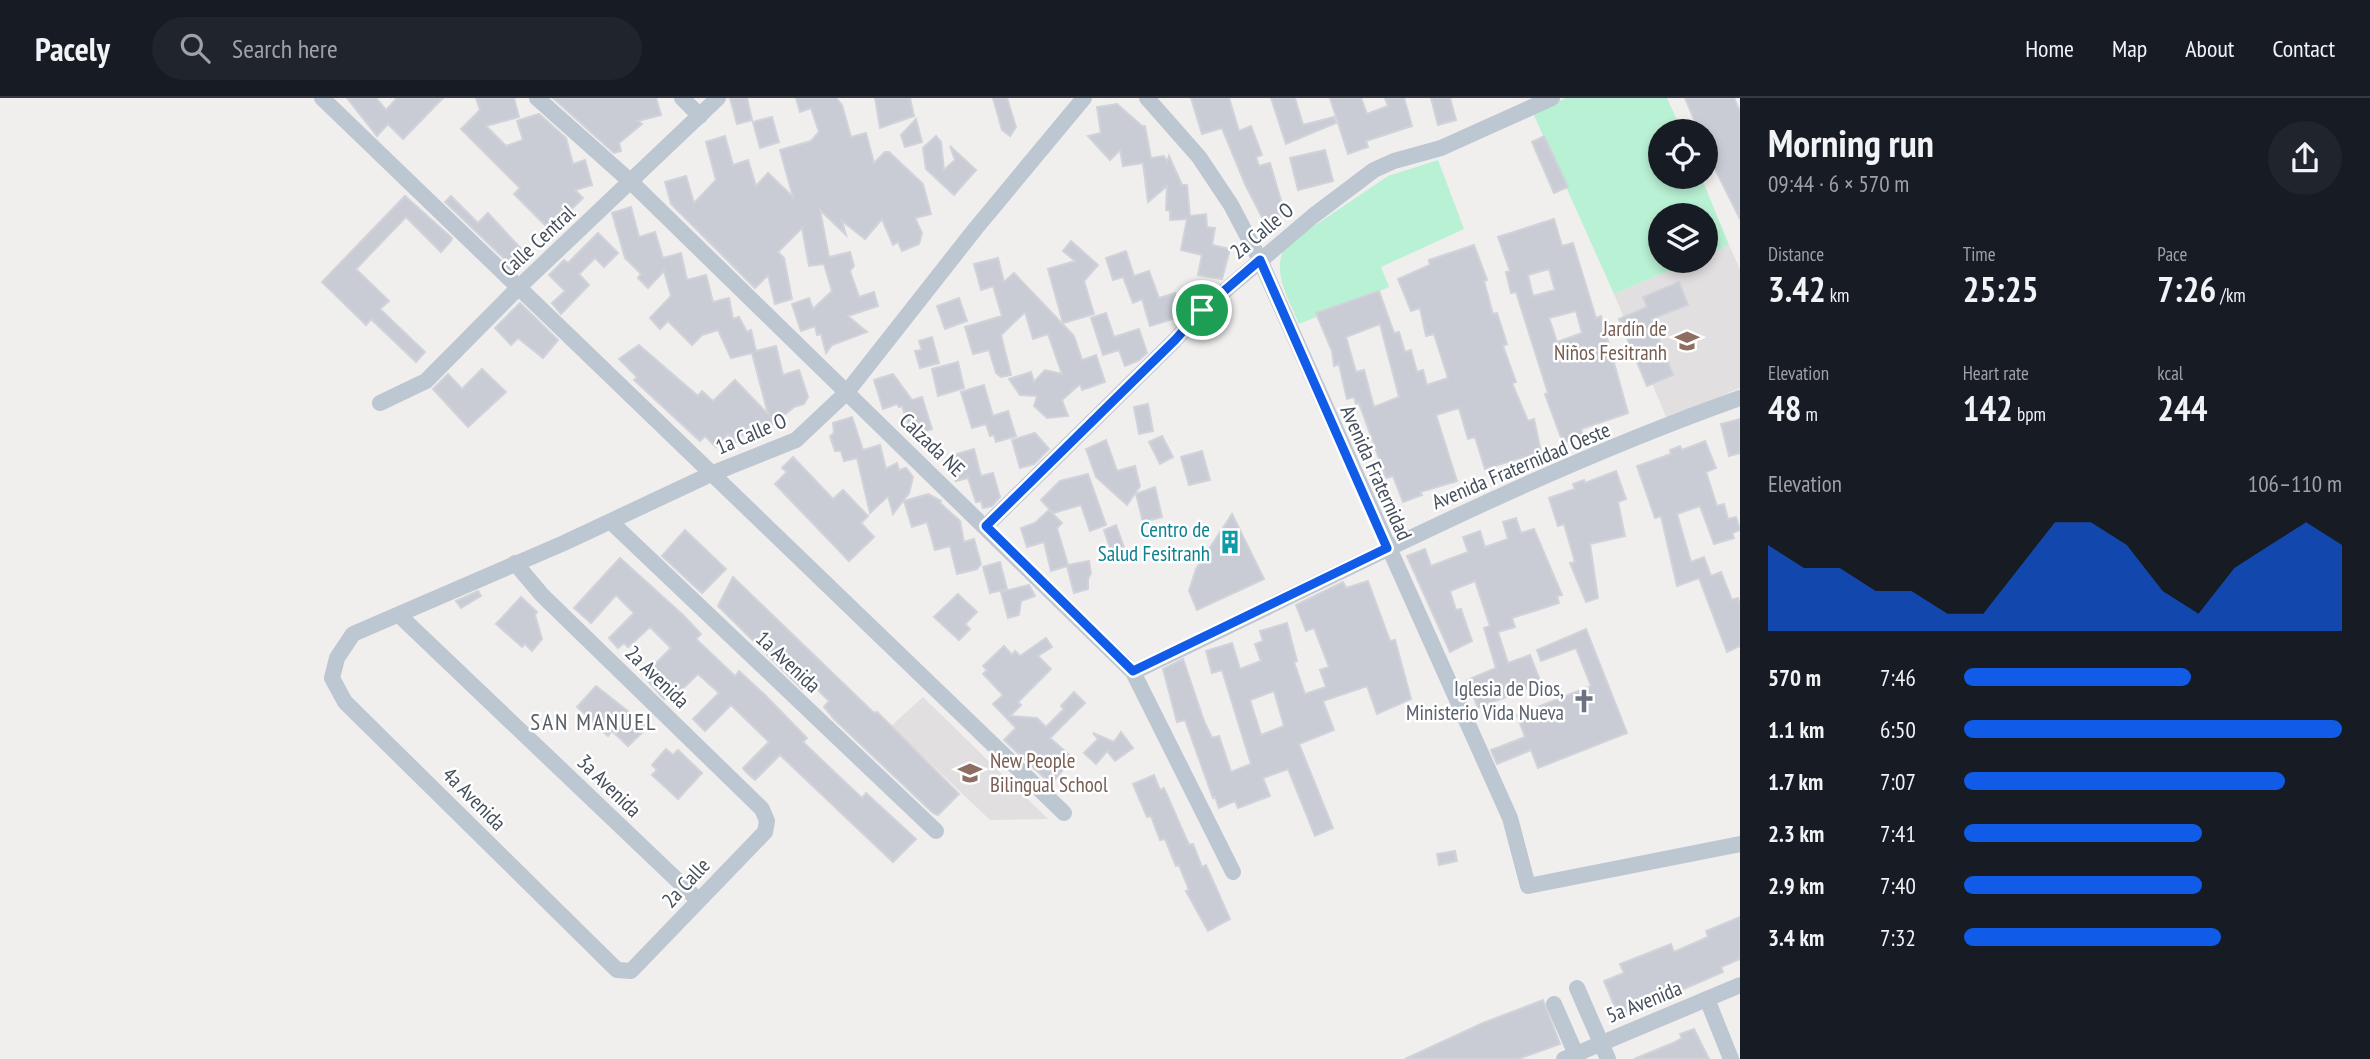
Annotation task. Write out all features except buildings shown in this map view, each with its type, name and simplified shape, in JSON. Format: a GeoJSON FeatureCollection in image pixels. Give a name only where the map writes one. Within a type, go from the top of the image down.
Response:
{"type":"FeatureCollection","features":[{"type":"Feature","properties":{"kind":"street"},"geometry":{"type":"LineString","coordinates":[[322,98],[1064,813]]}},
{"type":"Feature","properties":{"kind":"street","name":"Calzada NE"},"geometry":{"type":"LineString","coordinates":[[537,98],[631,182],[1133,671],[1233,872]]}},
{"type":"Feature","properties":{"kind":"street"},"geometry":{"type":"LineString","coordinates":[[682,98],[700,116]]}},
{"type":"Feature","properties":{"kind":"street","name":"Calle Central"},"geometry":{"type":"LineString","coordinates":[[380,403],[426,381],[519,287],[718,98]]}},
{"type":"Feature","properties":{"kind":"street","name":"1a Calle O"},"geometry":{"type":"LineString","coordinates":[[353,634],[400,616],[611,522],[710,474],[796,440],[847,393],[960,248],[1084,98]]}},
{"type":"Feature","properties":{"kind":"street","name":"Avenida Fraternidad"},"geometry":{"type":"LineString","coordinates":[[1147,98],[1199,157],[1231,205],[1260,260],[1510,818],[1528,886],[1740,844]]}},
{"type":"Feature","properties":{"kind":"street","name":"2a Calle O"},"geometry":{"type":"LineString","coordinates":[[986,526],[1175,340],[1202,310],[1260,260],[1374,170],[1394,161],[1441,148],[1552,98]]}},
{"type":"Feature","properties":{"kind":"street","name":"Avenida Fraternidad Oeste"},"geometry":{"type":"LineString","coordinates":[[1133,671],[1387,548],[1612,449],[1740,398]]}},
{"type":"Feature","properties":{"kind":"street","name":"1a Avenida"},"geometry":{"type":"LineString","coordinates":[[611,522],[936,831]]}},
{"type":"Feature","properties":{"kind":"street","name":"2a Avenida"},"geometry":{"type":"LineString","coordinates":[[515,564],[542,595],[762,809],[767,821]]}},
{"type":"Feature","properties":{"kind":"street","name":"3a Avenida"},"geometry":{"type":"LineString","coordinates":[[400,616],[698,900]]}},
{"type":"Feature","properties":{"kind":"street","name":"4a Avenida"},"geometry":{"type":"LineString","coordinates":[[353,634],[337,658],[332,678],[345,702],[617,970],[631,971]]}},
{"type":"Feature","properties":{"kind":"street","name":"2a Calle"},"geometry":{"type":"LineString","coordinates":[[631,971],[765,832],[767,821]]}},
{"type":"Feature","properties":{"kind":"street","name":"5a Avenida"},"geometry":{"type":"LineString","coordinates":[[1572,1057],[1740,985]]}},
{"type":"Feature","properties":{"kind":"street"},"geometry":{"type":"LineString","coordinates":[[1577,988],[1608,1059]]}},
{"type":"Feature","properties":{"kind":"street"},"geometry":{"type":"LineString","coordinates":[[1707,999],[1731,1059]]}},
{"type":"Feature","properties":{"kind":"street"},"geometry":{"type":"LineString","coordinates":[[1554,1004],[1572,1057]]}},
{"type":"Feature","properties":{"kind":"shaded area","name":"Jardín de Niños Fesitranh"},"geometry":{"type":"Polygon","coordinates":[[[1729,245],[1740,269],[1740,388],[1667,419],[1614,294],[1664,273],[1718,273],[1718,250],[1729,245]]]}},
{"type":"Feature","properties":{"kind":"shaded area","name":"New People Bilingual School"},"geometry":{"type":"Polygon","coordinates":[[[923,697],[1048,819],[990,820],[891,726],[923,697]]]}},
{"type":"Feature","properties":{"kind":"green space"},"geometry":{"type":"Polygon","coordinates":[[[1566,98],[1667,98],[1677,119],[1648,119],[1648,189],[1706,189],[1712,203],[1648,203],[1648,273],[1664,273],[1614,294],[1533,113],[1566,98]]]}},
{"type":"Feature","properties":{"kind":"green space"},"geometry":{"type":"Polygon","coordinates":[[[1438,160],[1464,229],[1381,267],[1389,287],[1299,324],[1280,275],[1286,245],[1388,176],[1438,160]]]}},
{"type":"Feature","properties":{"kind":"green space"},"geometry":{"type":"Polygon","coordinates":[[[1718,218],[1729,245],[1718,250],[1718,218]]]}},
{"type":"Feature","properties":{"kind":"place","name":"Jardín de Niños Fesitranh"},"geometry":{"type":"Point","coordinates":[1687,341]}},
{"type":"Feature","properties":{"kind":"place","name":"Centro de Salud Fesitranh"},"geometry":{"type":"Point","coordinates":[1230,542]}},
{"type":"Feature","properties":{"kind":"place","name":"Iglesia de Dios, Ministerio Vida Nueva"},"geometry":{"type":"Point","coordinates":[1584,701]}},
{"type":"Feature","properties":{"kind":"place","name":"New People Bilingual School"},"geometry":{"type":"Point","coordinates":[970,773]}},
{"type":"Feature","properties":{"kind":"district","name":"SAN MANUEL"},"geometry":{"type":"Point","coordinates":[594,722]}},
{"type":"Feature","properties":{"kind":"route"},"geometry":{"type":"LineString","coordinates":[[1260,260],[1387,548],[1278,604],[1133,671],[986,526],[1175,340],[1202,310],[1260,260]]}}]}
